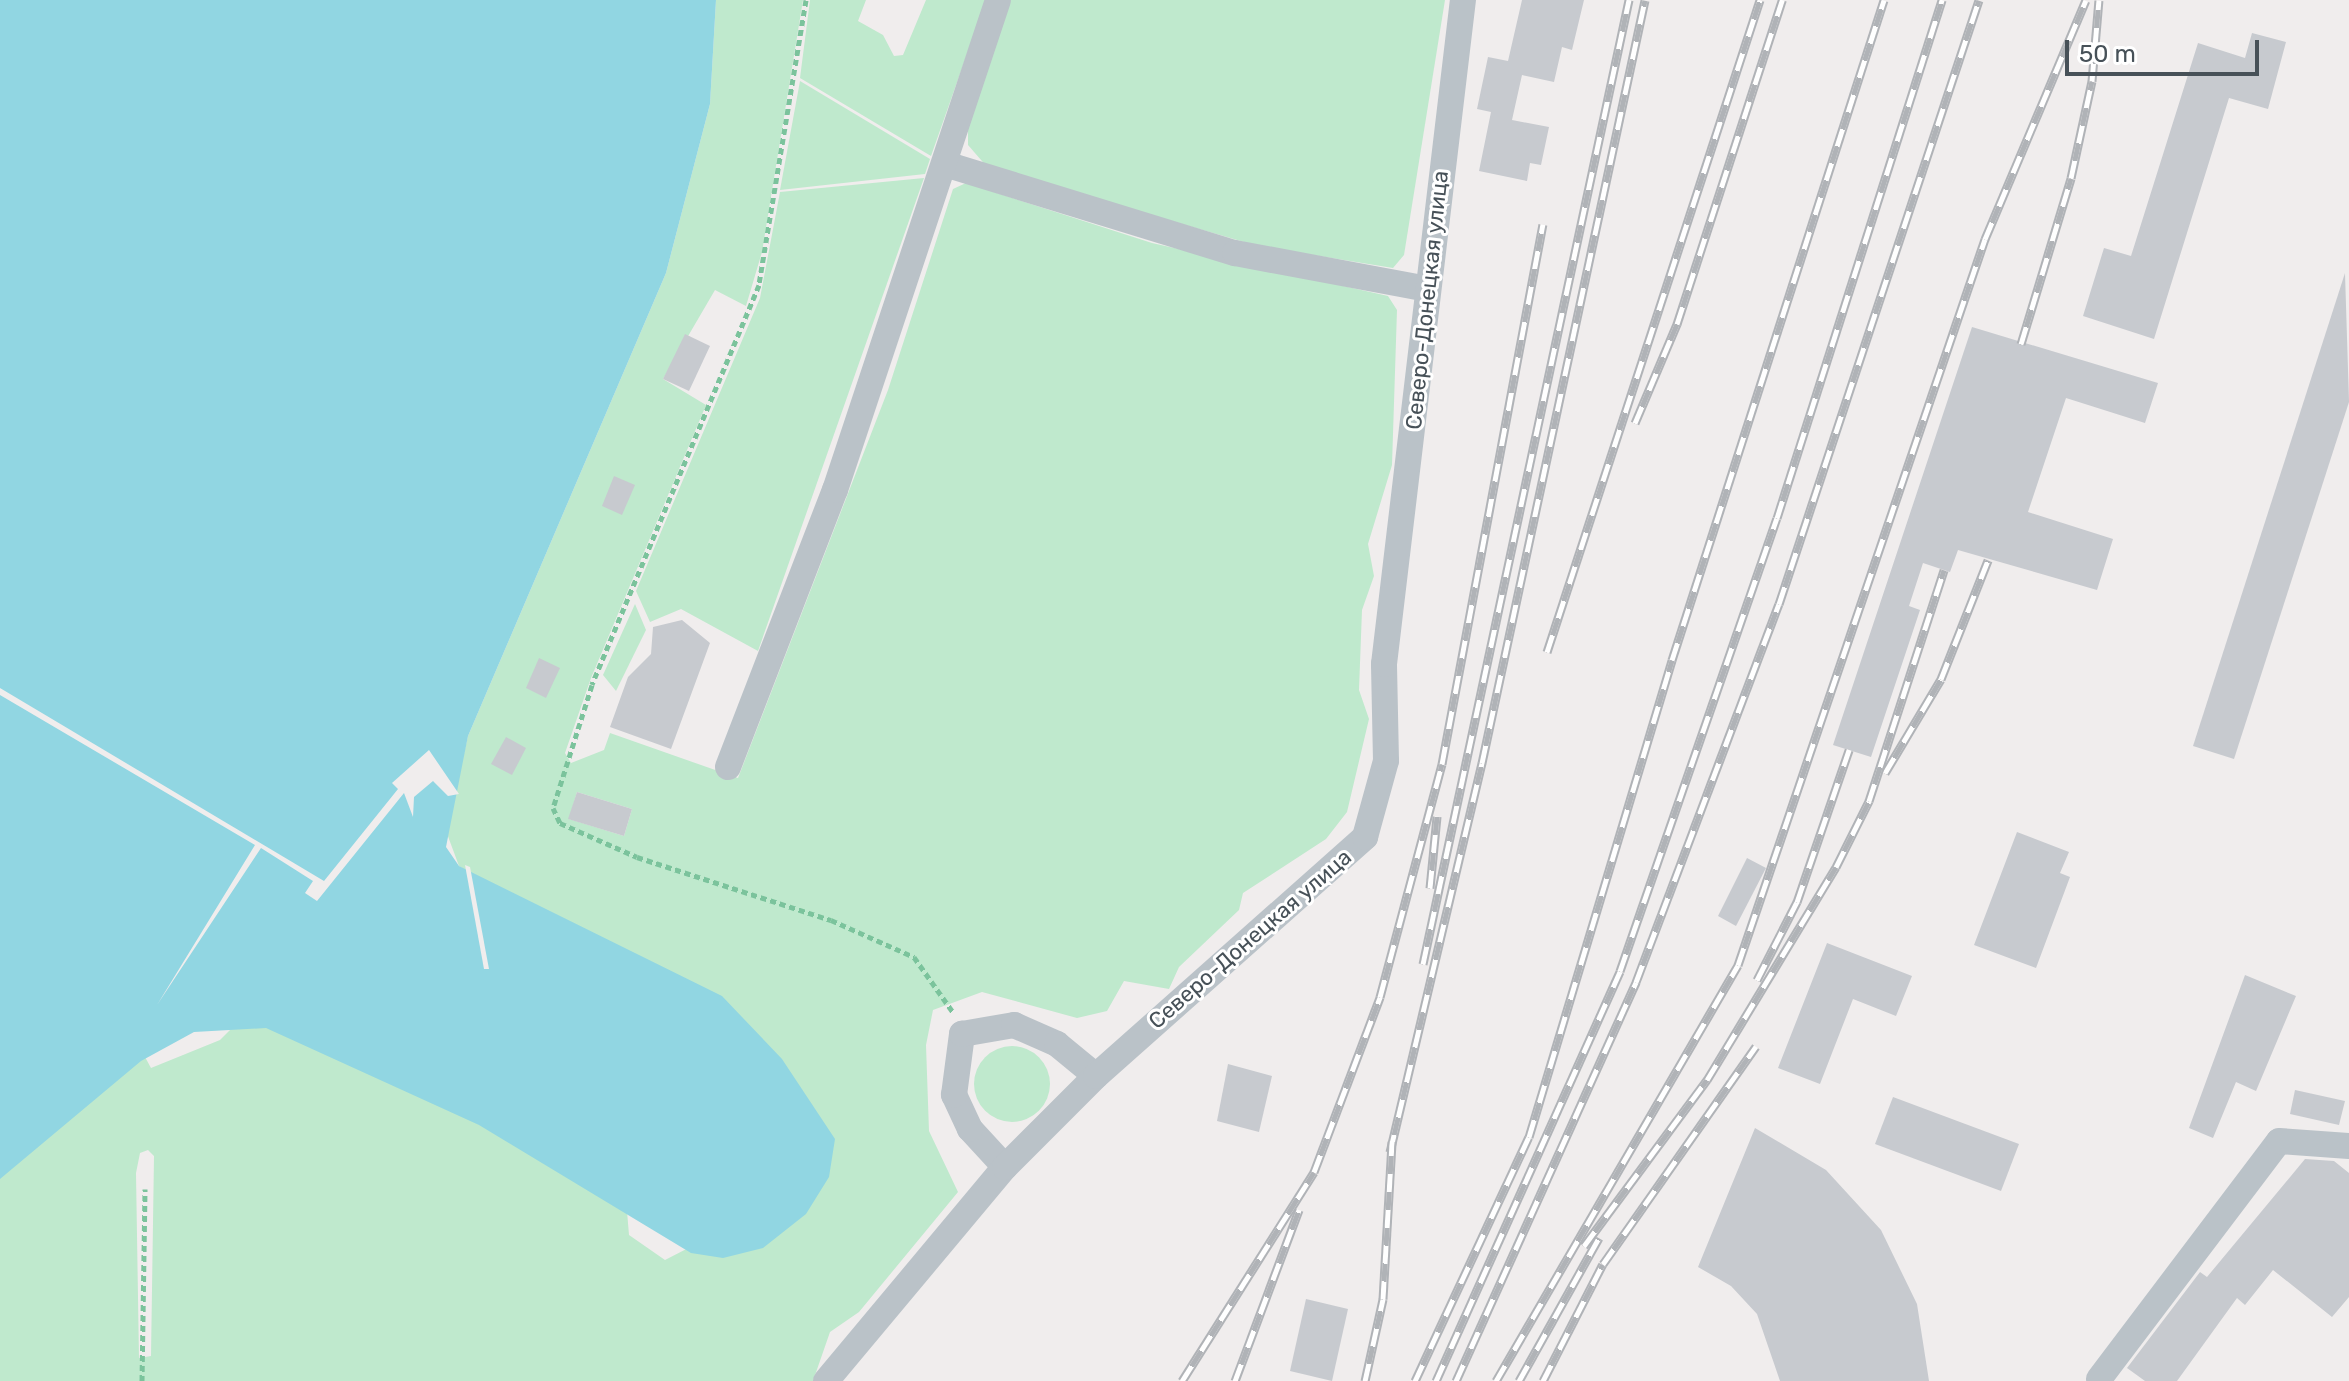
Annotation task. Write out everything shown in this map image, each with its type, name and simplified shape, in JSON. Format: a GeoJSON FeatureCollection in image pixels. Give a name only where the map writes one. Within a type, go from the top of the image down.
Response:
{"type":"FeatureCollection","features":[{"type":"Feature","properties":{"kind":"street"},"geometry":{"type":"LineString","coordinates":[[728,767],[835,490],[998,0]]}},
{"type":"Feature","properties":{"kind":"street","name":"Северо-Донецкая улица"},"geometry":{"type":"LineString","coordinates":[[826,1381],[1005,1167],[1096,1076],[1365,837],[1386,761],[1384,664],[1463,0]]}},
{"type":"Feature","properties":{"kind":"street"},"geometry":{"type":"LineString","coordinates":[[945,164],[1235,253],[1428,289]]}},
{"type":"Feature","properties":{"kind":"street"},"geometry":{"type":"LineString","coordinates":[[1005,1167],[970,1129],[954,1095],[962,1034],[1014,1025],[1057,1044],[1096,1076]]}},
{"type":"Feature","properties":{"kind":"street"},"geometry":{"type":"LineString","coordinates":[[2099,1379],[2279,1141],[2349,1146]]}},
{"type":"Feature","properties":{"kind":"path"},"geometry":{"type":"LineString","coordinates":[[806,0],[759,285],[592,685],[553,808],[560,823],[637,857],[831,920],[914,957],[947,996],[962,1034]]}},
{"type":"Feature","properties":{"kind":"path"},"geometry":{"type":"LineString","coordinates":[[142,1381],[145,1189]]}},
{"type":"Feature","properties":{"kind":"green space"},"geometry":{"type":"Polygon","coordinates":[[[716,0],[803,0],[762,252],[746,306],[715,290],[663,379],[706,405],[591,678],[565,753],[571,763],[604,750],[610,733],[738,778],[888,390],[953,189],[966,183],[1152,243],[1388,296],[1397,310],[1392,465],[1368,544],[1374,576],[1362,610],[1359,690],[1369,719],[1347,812],[1326,839],[1243,893],[1239,910],[1179,967],[1169,989],[1124,981],[1107,1011],[1077,1018],[982,992],[933,1010],[926,1045],[929,1131],[958,1192],[859,1312],[830,1332],[813,1381],[0,1381],[0,1151],[21,1160],[138,1044],[151,1068],[220,1040],[240,1020],[285,1022],[391,1073],[627,1211],[629,1235],[665,1260],[700,1242],[545,923],[459,866],[446,831],[468,736],[666,273],[710,104],[716,0]],[[577,792],[569,819],[624,836],[632,809],[577,792]],[[148,1150],[140,1153],[136,1173],[139,1358],[151,1356],[154,1156],[148,1150]]]}},
{"type":"Feature","properties":{"kind":"green space"},"geometry":{"type":"Polygon","coordinates":[[[810,0],[866,0],[858,21],[883,35],[894,56],[903,55],[926,0],[986,0],[931,156],[800,78],[810,0]]]}},
{"type":"Feature","properties":{"kind":"green space"},"geometry":{"type":"Polygon","coordinates":[[[1010,0],[1445,0],[1404,255],[1393,268],[1258,246],[988,168],[968,145],[968,126],[1010,0]]]}},
{"type":"Feature","properties":{"kind":"green space"},"geometry":{"type":"Polygon","coordinates":[[[800,81],[930,159],[925,174],[780,190],[800,81]]]}},
{"type":"Feature","properties":{"kind":"green space"},"geometry":{"type":"Polygon","coordinates":[[[924,178],[758,651],[681,609],[650,622],[636,591],[760,298],[780,192],[924,178]]]}},
{"type":"Feature","properties":{"kind":"green space"},"geometry":{"type":"Polygon","coordinates":[[[635,604],[646,630],[616,691],[603,675],[635,604]]]}},
{"type":"Feature","properties":{"kind":"green space"},"geometry":{"type":"Polygon","coordinates":[[[1012,1046],[1027,1049],[1039,1057],[1047,1069],[1050,1084],[1047,1099],[1039,1111],[1027,1119],[1012,1122],[997,1119],[985,1111],[977,1099],[974,1084],[977,1069],[985,1057],[997,1049],[1012,1046]]]}},
{"type":"Feature","properties":{"kind":"water"},"geometry":{"type":"Polygon","coordinates":[[[0,0],[716,0],[710,104],[666,273],[468,736],[446,847],[459,866],[722,996],[782,1059],[835,1139],[829,1177],[806,1214],[763,1248],[723,1258],[691,1253],[479,1125],[266,1028],[194,1032],[141,1061],[0,1179],[0,0]]]}},
{"type":"Feature","properties":{"kind":"pier"},"geometry":{"type":"Polygon","coordinates":[[[0,688],[324,881],[398,789],[392,783],[429,750],[459,794],[448,796],[433,781],[414,797],[413,817],[404,793],[317,901],[305,893],[313,881],[261,848],[157,1005],[255,845],[0,695],[0,688]]]}},
{"type":"Feature","properties":{"kind":"pier"},"geometry":{"type":"Polygon","coordinates":[[[465,865],[470,867],[489,969],[484,969],[465,865]]]}},
{"type":"Feature","properties":{"kind":"building"},"geometry":{"type":"Polygon","coordinates":[[[1522,0],[1584,0],[1572,50],[1562,47],[1554,82],[1522,75],[1512,120],[1549,127],[1541,165],[1530,163],[1527,181],[1479,171],[1491,112],[1477,109],[1488,57],[1508,61],[1522,0]]]}},
{"type":"Feature","properties":{"kind":"building"},"geometry":{"type":"Polygon","coordinates":[[[2252,33],[2286,42],[2268,109],[2229,98],[2154,339],[2083,316],[2104,248],[2131,256],[2198,43],[2245,58],[2252,33]]]}},
{"type":"Feature","properties":{"kind":"building"},"geometry":{"type":"Polygon","coordinates":[[[2345,273],[2349,402],[2234,759],[2193,746],[2345,273]]]}},
{"type":"Feature","properties":{"kind":"building"},"geometry":{"type":"Polygon","coordinates":[[[1972,327],[2158,383],[2145,423],[2066,398],[2028,512],[2113,539],[2097,590],[1958,550],[1950,572],[1923,563],[1909,606],[1920,610],[1871,757],[1833,745],[1972,327]]]}},
{"type":"Feature","properties":{"kind":"building"},"geometry":{"type":"Polygon","coordinates":[[[685,334],[710,346],[689,391],[663,379],[685,334]]]}},
{"type":"Feature","properties":{"kind":"building"},"geometry":{"type":"Polygon","coordinates":[[[614,476],[635,485],[622,515],[602,506],[614,476]]]}},
{"type":"Feature","properties":{"kind":"building"},"geometry":{"type":"Polygon","coordinates":[[[682,620],[710,643],[671,749],[610,727],[628,677],[651,654],[653,627],[682,620]]]}},
{"type":"Feature","properties":{"kind":"building"},"geometry":{"type":"Polygon","coordinates":[[[539,658],[560,668],[546,698],[526,688],[539,658]]]}},
{"type":"Feature","properties":{"kind":"building"},"geometry":{"type":"Polygon","coordinates":[[[506,737],[526,748],[512,775],[491,764],[506,737]]]}},
{"type":"Feature","properties":{"kind":"building"},"geometry":{"type":"Polygon","coordinates":[[[577,792],[632,809],[624,836],[568,819],[577,792]]]}},
{"type":"Feature","properties":{"kind":"building"},"geometry":{"type":"Polygon","coordinates":[[[2017,832],[2069,852],[2060,873],[2070,877],[2036,968],[1974,945],[2017,832]]]}},
{"type":"Feature","properties":{"kind":"building"},"geometry":{"type":"Polygon","coordinates":[[[1747,858],[1766,868],[1736,926],[1718,916],[1747,858]]]}},
{"type":"Feature","properties":{"kind":"building"},"geometry":{"type":"Polygon","coordinates":[[[1827,943],[1912,976],[1896,1016],[1853,999],[1820,1084],[1778,1068],[1827,943]]]}},
{"type":"Feature","properties":{"kind":"building"},"geometry":{"type":"Polygon","coordinates":[[[2245,975],[2296,996],[2256,1091],[2236,1082],[2213,1138],[2189,1128],[2245,975]]]}},
{"type":"Feature","properties":{"kind":"building"},"geometry":{"type":"Polygon","coordinates":[[[1228,1064],[1272,1076],[1259,1132],[1217,1121],[1228,1064]]]}},
{"type":"Feature","properties":{"kind":"building"},"geometry":{"type":"Polygon","coordinates":[[[2295,1090],[2345,1101],[2339,1125],[2290,1114],[2295,1090]]]}},
{"type":"Feature","properties":{"kind":"building"},"geometry":{"type":"Polygon","coordinates":[[[1893,1097],[2019,1144],[2001,1191],[1875,1144],[1893,1097]]]}},
{"type":"Feature","properties":{"kind":"building"},"geometry":{"type":"Polygon","coordinates":[[[1755,1128],[1826,1170],[1881,1230],[1917,1304],[1929,1381],[1780,1381],[1757,1314],[1731,1286],[1698,1267],[1755,1128]]]}},
{"type":"Feature","properties":{"kind":"building"},"geometry":{"type":"Polygon","coordinates":[[[2305,1159],[2334,1161],[2349,1173],[2349,1297],[2332,1317],[2273,1270],[2245,1305],[2237,1298],[2177,1381],[2145,1381],[2127,1368],[2200,1272],[2207,1277],[2305,1159]]]}},
{"type":"Feature","properties":{"kind":"building"},"geometry":{"type":"Polygon","coordinates":[[[1306,1299],[1348,1309],[1332,1381],[1290,1371],[1306,1299]]]}},
{"type":"Feature","properties":{"kind":"railway"},"geometry":{"type":"LineString","coordinates":[[1423,964],[1629,0]]}},
{"type":"Feature","properties":{"kind":"railway"},"geometry":{"type":"LineString","coordinates":[[1390,1152],[1482,763],[1645,0]]}},
{"type":"Feature","properties":{"kind":"railway"},"geometry":{"type":"LineString","coordinates":[[1547,652],[1760,0]]}},
{"type":"Feature","properties":{"kind":"railway"},"geometry":{"type":"LineString","coordinates":[[1635,423],[1677,324],[1782,0]]}},
{"type":"Feature","properties":{"kind":"railway"},"geometry":{"type":"LineString","coordinates":[[1415,1381],[1529,1137],[1672,660],[1884,0]]}},
{"type":"Feature","properties":{"kind":"railway"},"geometry":{"type":"LineString","coordinates":[[1436,1381],[1620,971],[1777,518],[1942,0]]}},
{"type":"Feature","properties":{"kind":"railway"},"geometry":{"type":"LineString","coordinates":[[1456,1381],[1636,982],[1779,604],[1979,0]]}},
{"type":"Feature","properties":{"kind":"railway"},"geometry":{"type":"LineString","coordinates":[[1496,1381],[1738,965],[1985,239],[2086,0]]}},
{"type":"Feature","properties":{"kind":"railway"},"geometry":{"type":"LineString","coordinates":[[2021,344],[2071,178],[2092,81],[2099,0]]}},
{"type":"Feature","properties":{"kind":"railway"},"geometry":{"type":"LineString","coordinates":[[1182,1381],[1314,1172],[1380,997],[1442,764],[1543,224]]}},
{"type":"Feature","properties":{"kind":"railway"},"geometry":{"type":"LineString","coordinates":[[1885,773],[1941,679],[1988,560]]}},
{"type":"Feature","properties":{"kind":"railway"},"geometry":{"type":"LineString","coordinates":[[1584,1246],[1707,1080],[1836,867],[1869,801],[1944,570]]}},
{"type":"Feature","properties":{"kind":"railway"},"geometry":{"type":"LineString","coordinates":[[1757,980],[1797,902],[1849,750]]}},
{"type":"Feature","properties":{"kind":"railway"},"geometry":{"type":"LineString","coordinates":[[1430,888],[1437,816]]}},
{"type":"Feature","properties":{"kind":"railway"},"geometry":{"type":"LineString","coordinates":[[1543,1381],[1603,1264],[1756,1046]]}},
{"type":"Feature","properties":{"kind":"railway"},"geometry":{"type":"LineString","coordinates":[[1365,1381],[1383,1299],[1392,1141]]}},
{"type":"Feature","properties":{"kind":"railway"},"geometry":{"type":"LineString","coordinates":[[1235,1381],[1299,1210]]}},
{"type":"Feature","properties":{"kind":"railway"},"geometry":{"type":"LineString","coordinates":[[1519,1381],[1599,1238]]}}]}
